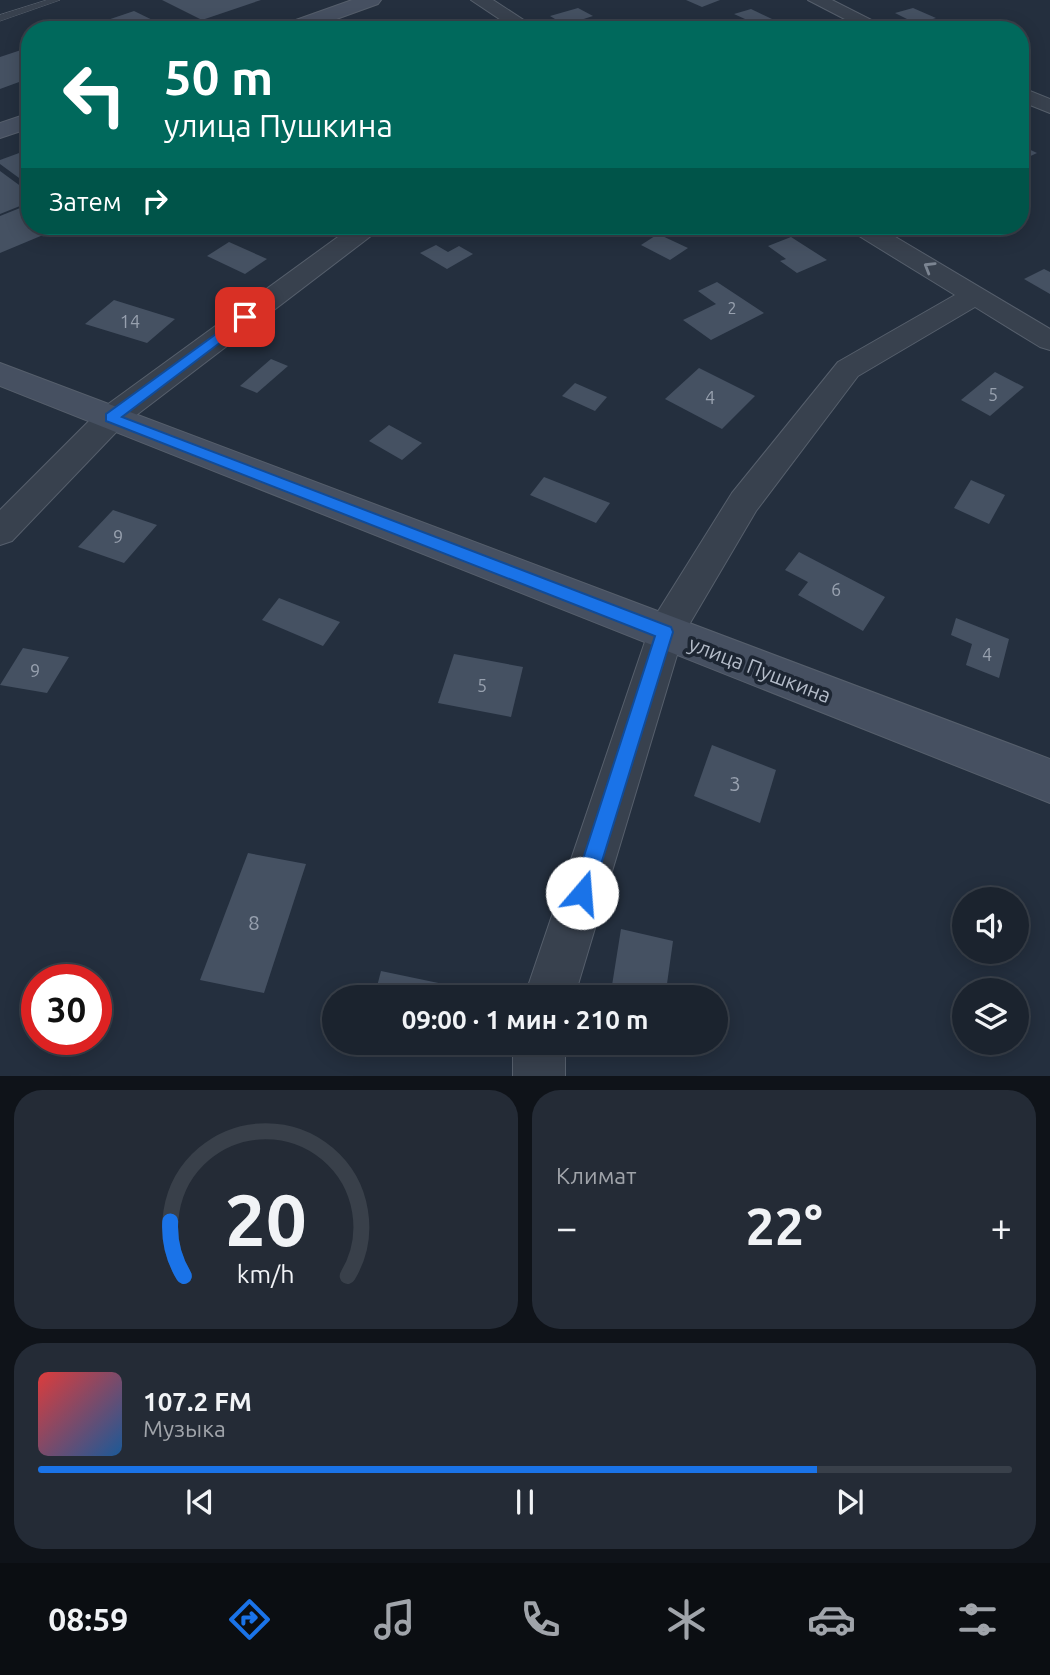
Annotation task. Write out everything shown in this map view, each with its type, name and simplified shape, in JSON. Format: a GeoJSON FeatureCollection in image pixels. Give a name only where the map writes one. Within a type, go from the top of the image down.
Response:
{"type":"FeatureCollection","features":[{"type":"Feature","properties":{"kind":"street"},"geometry":{"type":"LineString","coordinates":[[312,21],[371,0]]}},
{"type":"Feature","properties":{"kind":"street"},"geometry":{"type":"LineString","coordinates":[[480,0],[515,21]]}},
{"type":"Feature","properties":{"kind":"street"},"geometry":{"type":"LineString","coordinates":[[817,0],[862,21]]}},
{"type":"Feature","properties":{"kind":"street"},"geometry":{"type":"LineString","coordinates":[[1029,97],[1050,107]]}},
{"type":"Feature","properties":{"kind":"street"},"geometry":{"type":"LineString","coordinates":[[0,131],[21,123]]}},
{"type":"Feature","properties":{"kind":"street"},"geometry":{"type":"LineString","coordinates":[[0,533],[111,418],[353,235]]}},
{"type":"Feature","properties":{"kind":"street"},"geometry":{"type":"LineString","coordinates":[[875,235],[1050,341]]}},
{"type":"Feature","properties":{"kind":"street"},"geometry":{"type":"LineString","coordinates":[[553,985],[665,632],[744,502],[848,369],[976,295]]}},
{"type":"Feature","properties":{"kind":"street","name":"улица Пушкина"},"geometry":{"type":"LineString","coordinates":[[0,374],[1050,781]]}},
{"type":"Feature","properties":{"kind":"street"},"geometry":{"type":"LineString","coordinates":[[539,1055],[539,1076]]}},
{"type":"Feature","properties":{"kind":"lane"},"geometry":{"type":"LineString","coordinates":[[0,18],[55,0]]}},
{"type":"Feature","properties":{"kind":"building"},"geometry":{"type":"Polygon","coordinates":[[[162,0],[261,0],[202,20],[162,0]]]}},
{"type":"Feature","properties":{"kind":"building"},"geometry":{"type":"Polygon","coordinates":[[[686,0],[720,0],[702,7],[686,0]]]}},
{"type":"Feature","properties":{"kind":"building"},"geometry":{"type":"Polygon","coordinates":[[[578,8],[593,16],[577,21],[558,21],[550,16],[578,8]]]}},
{"type":"Feature","properties":{"kind":"building"},"geometry":{"type":"Polygon","coordinates":[[[913,8],[936,18],[911,21],[895,13],[913,8]]]}},
{"type":"Feature","properties":{"kind":"building"},"geometry":{"type":"Polygon","coordinates":[[[751,9],[772,19],[749,21],[734,14],[751,9]]]}},
{"type":"Feature","properties":{"kind":"building"},"geometry":{"type":"Polygon","coordinates":[[[134,11],[155,21],[105,21],[134,11]]]}},
{"type":"Feature","properties":{"kind":"building"},"geometry":{"type":"Polygon","coordinates":[[[21,50],[21,81],[0,89],[0,57],[21,50]]]}},
{"type":"Feature","properties":{"kind":"building"},"geometry":{"type":"Polygon","coordinates":[[[21,152],[21,179],[0,164],[0,160],[21,152]]]}},
{"type":"Feature","properties":{"kind":"building"},"geometry":{"type":"Polygon","coordinates":[[[0,171],[21,186],[21,206],[0,214],[0,171]]]}},
{"type":"Feature","properties":{"kind":"building"},"geometry":{"type":"Polygon","coordinates":[[[21,208],[21,235],[43,235],[0,253],[0,216],[21,208]]]}},
{"type":"Feature","properties":{"kind":"building"},"geometry":{"type":"Polygon","coordinates":[[[660,235],[688,248],[670,260],[641,245],[660,235]]]}},
{"type":"Feature","properties":{"kind":"building"},"geometry":{"type":"Polygon","coordinates":[[[791,237],[827,260],[797,273],[780,261],[786,259],[768,246],[791,237]]]}},
{"type":"Feature","properties":{"kind":"building"},"geometry":{"type":"Polygon","coordinates":[[[229,242],[267,259],[245,274],[207,256],[229,242]]]}},
{"type":"Feature","properties":{"kind":"building"},"geometry":{"type":"Polygon","coordinates":[[[436,245],[448,252],[459,246],[473,254],[447,269],[420,253],[436,245]]]}},
{"type":"Feature","properties":{"kind":"building"},"geometry":{"type":"Polygon","coordinates":[[[1044,269],[1050,272],[1050,294],[1024,279],[1044,269]]]}},
{"type":"Feature","properties":{"kind":"building"},"geometry":{"type":"Polygon","coordinates":[[[717,282],[764,313],[711,340],[683,320],[716,304],[698,291],[717,282]]]}},
{"type":"Feature","properties":{"kind":"building"},"geometry":{"type":"Polygon","coordinates":[[[114,300],[175,319],[147,343],[85,324],[114,300]]]}},
{"type":"Feature","properties":{"kind":"building"},"geometry":{"type":"Polygon","coordinates":[[[271,359],[288,366],[257,393],[240,386],[271,359]]]}},
{"type":"Feature","properties":{"kind":"building"},"geometry":{"type":"Polygon","coordinates":[[[699,368],[755,396],[722,429],[665,399],[699,368]]]}},
{"type":"Feature","properties":{"kind":"building"},"geometry":{"type":"Polygon","coordinates":[[[995,372],[1024,387],[990,416],[961,400],[995,372]]]}},
{"type":"Feature","properties":{"kind":"building"},"geometry":{"type":"Polygon","coordinates":[[[575,383],[607,397],[595,411],[562,396],[575,383]]]}},
{"type":"Feature","properties":{"kind":"building"},"geometry":{"type":"Polygon","coordinates":[[[389,425],[422,443],[402,460],[369,441],[389,425]]]}},
{"type":"Feature","properties":{"kind":"building"},"geometry":{"type":"Polygon","coordinates":[[[544,477],[610,503],[596,523],[530,495],[544,477]]]}},
{"type":"Feature","properties":{"kind":"building"},"geometry":{"type":"Polygon","coordinates":[[[971,480],[1005,495],[989,524],[954,508],[971,480]]]}},
{"type":"Feature","properties":{"kind":"building"},"geometry":{"type":"Polygon","coordinates":[[[113,510],[157,525],[124,563],[78,547],[113,510]]]}},
{"type":"Feature","properties":{"kind":"building"},"geometry":{"type":"Polygon","coordinates":[[[799,552],[885,597],[863,631],[798,595],[808,582],[785,570],[799,552]]]}},
{"type":"Feature","properties":{"kind":"building"},"geometry":{"type":"Polygon","coordinates":[[[279,598],[340,622],[323,646],[262,620],[279,598]]]}},
{"type":"Feature","properties":{"kind":"building"},"geometry":{"type":"Polygon","coordinates":[[[956,618],[1009,639],[999,678],[966,665],[972,644],[951,635],[956,618]]]}},
{"type":"Feature","properties":{"kind":"building"},"geometry":{"type":"Polygon","coordinates":[[[23,648],[69,657],[47,693],[0,685],[23,648]]]}},
{"type":"Feature","properties":{"kind":"building"},"geometry":{"type":"Polygon","coordinates":[[[454,654],[523,667],[511,717],[438,703],[454,654]]]}},
{"type":"Feature","properties":{"kind":"building"},"geometry":{"type":"Polygon","coordinates":[[[712,745],[776,770],[760,823],[694,796],[712,745]]]}},
{"type":"Feature","properties":{"kind":"building"},"geometry":{"type":"Polygon","coordinates":[[[248,853],[306,864],[264,993],[200,980],[248,853]]]}},
{"type":"Feature","properties":{"kind":"building"},"geometry":{"type":"Polygon","coordinates":[[[621,929],[673,941],[667,985],[612,985],[621,929]]]}},
{"type":"Feature","properties":{"kind":"building"},"geometry":{"type":"Polygon","coordinates":[[[381,971],[448,985],[377,985],[381,971]]]}},
{"type":"Feature","properties":{"kind":"route"},"geometry":{"type":"LineString","coordinates":[[245,317],[111,418],[665,632],[582,893]]}}]}
